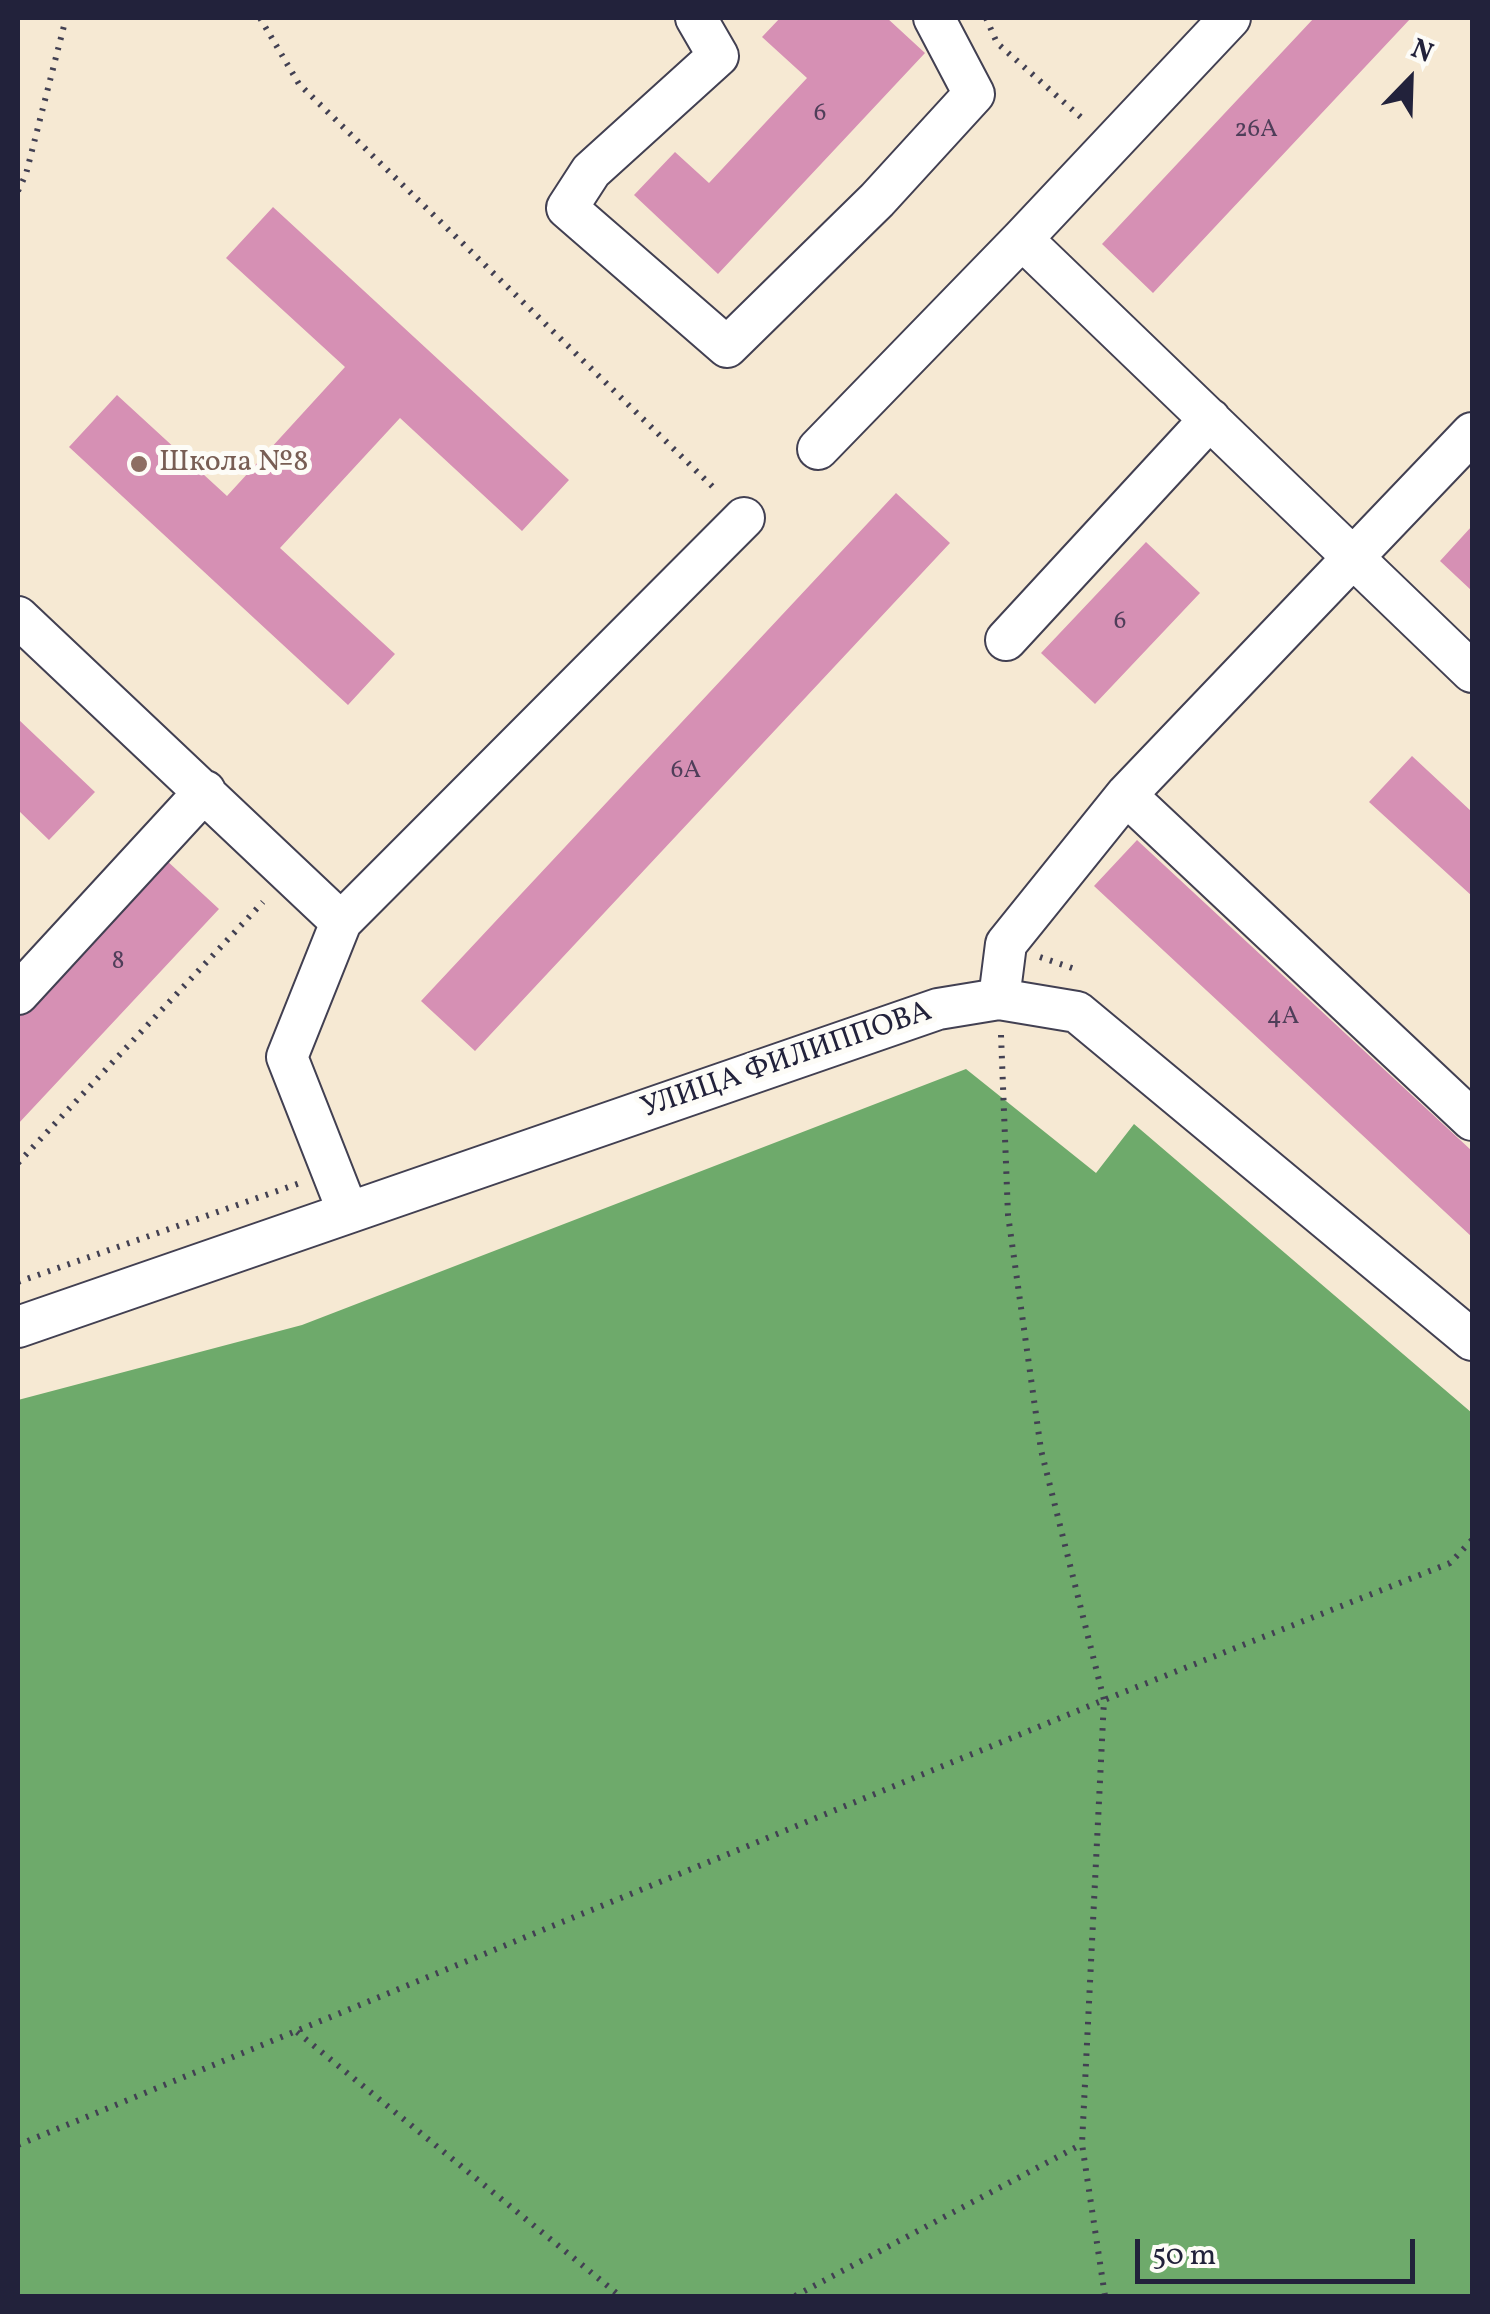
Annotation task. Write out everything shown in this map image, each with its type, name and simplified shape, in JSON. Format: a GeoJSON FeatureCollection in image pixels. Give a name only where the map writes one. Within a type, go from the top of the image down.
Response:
{"type":"FeatureCollection","features":[{"type":"Feature","properties":{"kind":"street"},"geometry":{"type":"LineString","coordinates":[[696,18],[718,56],[591,171],[568,208],[726,347],[877,200],[974,94],[934,18]]}},
{"type":"Feature","properties":{"kind":"street"},"geometry":{"type":"LineString","coordinates":[[818,448],[1230,18]]}},
{"type":"Feature","properties":{"kind":"street"},"geometry":{"type":"LineString","coordinates":[[1022,239],[1472,672]]}},
{"type":"Feature","properties":{"kind":"street"},"geometry":{"type":"LineString","coordinates":[[1006,640],[1210,418]]}},
{"type":"Feature","properties":{"kind":"street"},"geometry":{"type":"LineString","coordinates":[[999,999],[1006,944],[1126,794],[1472,433]]}},
{"type":"Feature","properties":{"kind":"street"},"geometry":{"type":"LineString","coordinates":[[348,1212],[287,1058],[342,922],[744,518]]}},
{"type":"Feature","properties":{"kind":"street"},"geometry":{"type":"LineString","coordinates":[[18,617],[342,922]]}},
{"type":"Feature","properties":{"kind":"street"},"geometry":{"type":"LineString","coordinates":[[18,992],[205,791]]}},
{"type":"Feature","properties":{"kind":"street"},"geometry":{"type":"LineString","coordinates":[[1126,794],[1472,1120]]}},
{"type":"Feature","properties":{"kind":"street","name":"УЛИЦА ФИЛИППОВА"},"geometry":{"type":"LineString","coordinates":[[18,1327],[938,1009],[999,999],[1077,1012],[1472,1340]]}},
{"type":"Feature","properties":{"kind":"path"},"geometry":{"type":"LineString","coordinates":[[18,191],[26,174],[66,18]]}},
{"type":"Feature","properties":{"kind":"path"},"geometry":{"type":"LineString","coordinates":[[260,18],[299,84],[744,518]]}},
{"type":"Feature","properties":{"kind":"path"},"geometry":{"type":"LineString","coordinates":[[986,18],[997,44],[1112,144]]}},
{"type":"Feature","properties":{"kind":"path"},"geometry":{"type":"LineString","coordinates":[[18,1163],[276,888]]}},
{"type":"Feature","properties":{"kind":"path"},"geometry":{"type":"LineString","coordinates":[[999,999],[1008,1216],[1041,1450],[1104,1700],[1082,2144],[1105,2296]]}},
{"type":"Feature","properties":{"kind":"path"},"geometry":{"type":"LineString","coordinates":[[18,1282],[332,1172]]}},
{"type":"Feature","properties":{"kind":"path"},"geometry":{"type":"LineString","coordinates":[[18,2145],[1104,1700],[1450,1563],[1472,1540]]}},
{"type":"Feature","properties":{"kind":"path"},"geometry":{"type":"LineString","coordinates":[[297,2032],[620,2296]]}},
{"type":"Feature","properties":{"kind":"path"},"geometry":{"type":"LineString","coordinates":[[795,2296],[1082,2144]]}},
{"type":"Feature","properties":{"kind":"green space"},"geometry":{"type":"Polygon","coordinates":[[[966,1069],[1096,1173],[1134,1124],[1472,1413],[1472,2296],[18,2296],[18,1400],[302,1325],[966,1069]]]}},
{"type":"Feature","properties":{"kind":"building"},"geometry":{"type":"Polygon","coordinates":[[[780,18],[887,18],[925,53],[718,274],[634,195],[675,152],[709,183],[807,78],[762,37],[780,18]]]}},
{"type":"Feature","properties":{"kind":"building"},"geometry":{"type":"Polygon","coordinates":[[[1314,18],[1411,18],[1153,293],[1102,244],[1314,18]]]}},
{"type":"Feature","properties":{"kind":"building","name":"Школа №8"},"geometry":{"type":"Polygon","coordinates":[[[273,207],[569,480],[522,531],[400,418],[280,548],[395,654],[348,705],[69,447],[117,395],[227,496],[345,367],[226,258],[273,207]]]}},
{"type":"Feature","properties":{"kind":"building"},"geometry":{"type":"Polygon","coordinates":[[[896,493],[950,543],[475,1051],[421,1001],[896,493]]]}},
{"type":"Feature","properties":{"kind":"building"},"geometry":{"type":"Polygon","coordinates":[[[1472,526],[1472,591],[1440,561],[1472,526]]]}},
{"type":"Feature","properties":{"kind":"building"},"geometry":{"type":"Polygon","coordinates":[[[1146,542],[1200,593],[1095,704],[1041,653],[1146,542]]]}},
{"type":"Feature","properties":{"kind":"building"},"geometry":{"type":"Polygon","coordinates":[[[18,719],[95,792],[49,840],[18,810],[18,719]]]}},
{"type":"Feature","properties":{"kind":"building"},"geometry":{"type":"Polygon","coordinates":[[[1412,756],[1472,812],[1472,896],[1369,802],[1412,756]]]}},
{"type":"Feature","properties":{"kind":"building"},"geometry":{"type":"Polygon","coordinates":[[[1137,840],[1472,1151],[1472,1237],[1094,886],[1137,840]]]}},
{"type":"Feature","properties":{"kind":"building"},"geometry":{"type":"Polygon","coordinates":[[[165,859],[219,909],[18,1124],[18,1017],[165,859]]]}},
{"type":"Feature","properties":{"kind":"place","name":"Школа №8"},"geometry":{"type":"Point","coordinates":[139,464]}}]}
